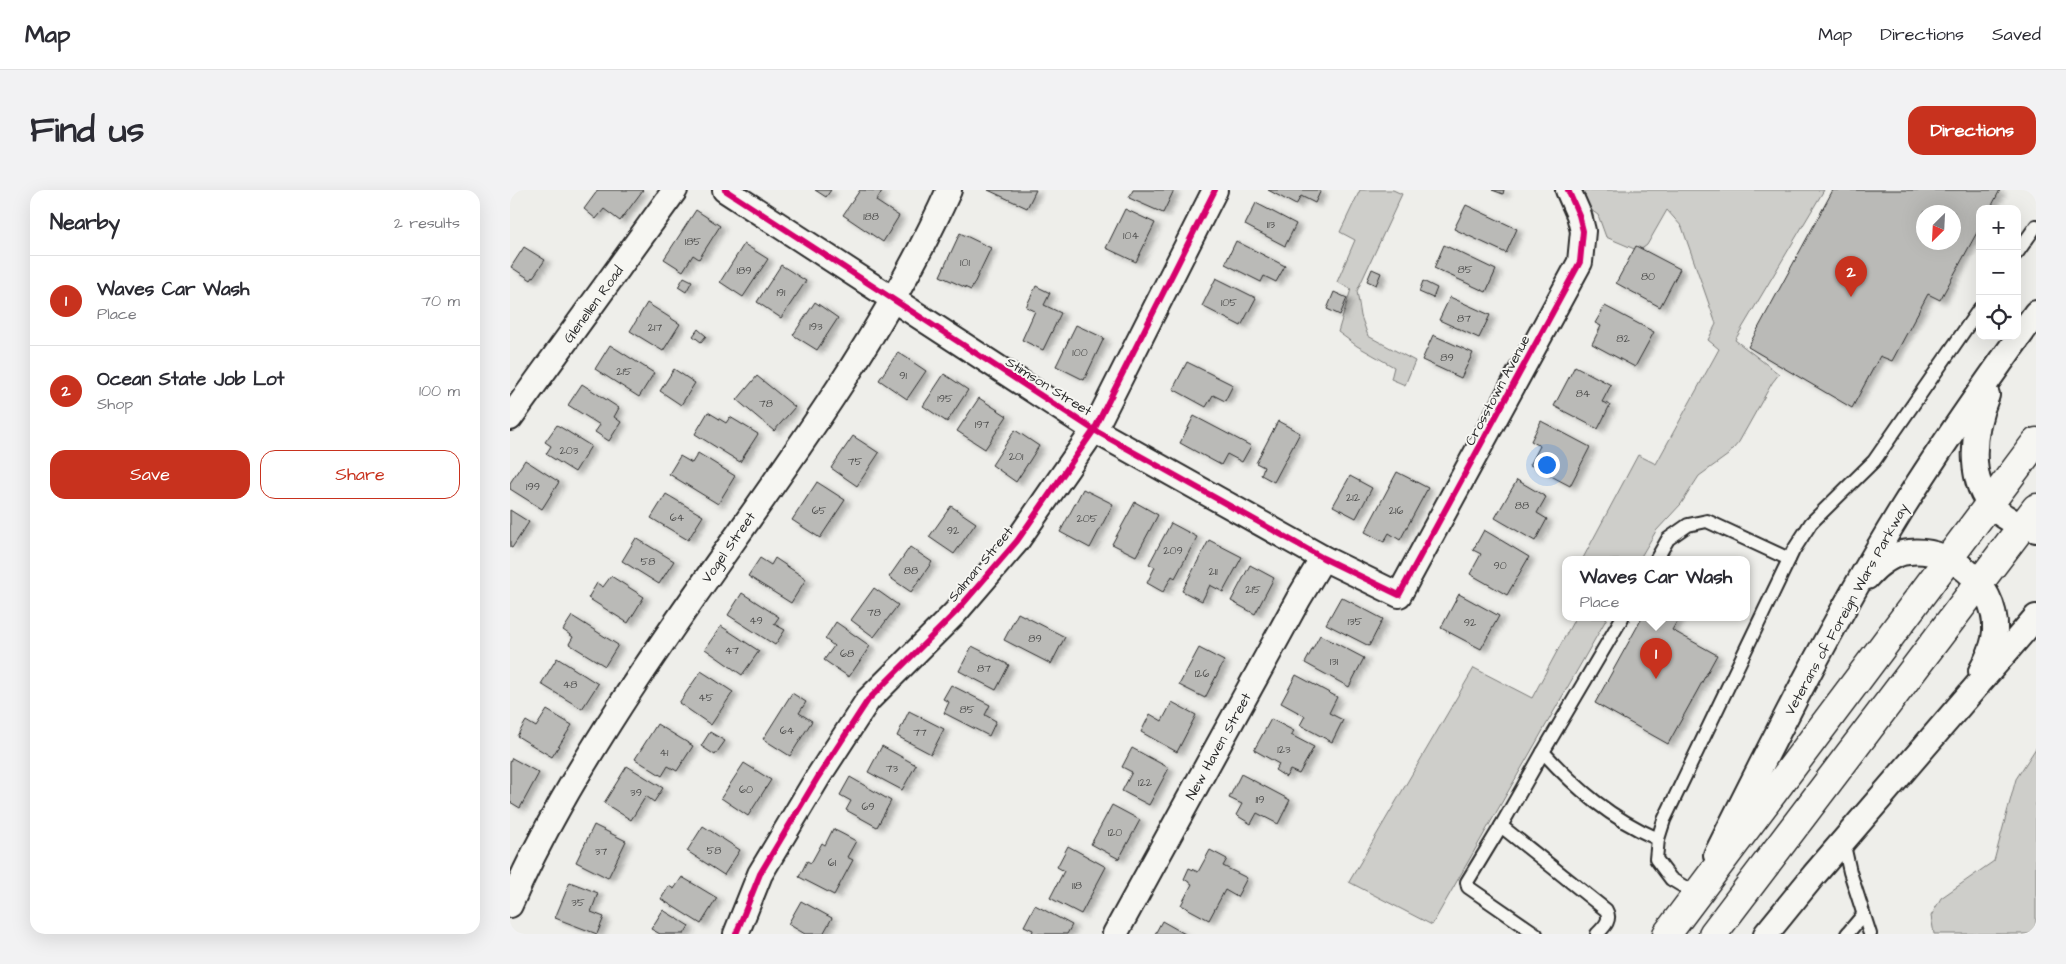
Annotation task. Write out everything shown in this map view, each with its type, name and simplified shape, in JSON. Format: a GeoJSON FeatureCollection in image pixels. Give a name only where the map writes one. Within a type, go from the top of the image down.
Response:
{"type":"FeatureCollection","features":[{"type":"Feature","properties":{"kind":"highway","name":"Veterans of Foreign Wars Parkway"},"geometry":{"type":"LineString","coordinates":[[1667,934],[2036,442]]}},
{"type":"Feature","properties":{"kind":"highway"},"geometry":{"type":"LineString","coordinates":[[1713,934],[1980,582],[2031,521]]}},
{"type":"Feature","properties":{"kind":"street","name":"Glenellen Road"},"geometry":{"type":"LineString","coordinates":[[510,418],[675,190]]}},
{"type":"Feature","properties":{"kind":"street","name":"Stimson Street"},"geometry":{"type":"LineString","coordinates":[[726,190],[1094,430],[1323,558],[1399,595]]}},
{"type":"Feature","properties":{"kind":"street","name":"Vogel Street"},"geometry":{"type":"LineString","coordinates":[[510,906],[526,868],[577,772],[662,641],[796,451],[877,329],[949,190]]}},
{"type":"Feature","properties":{"kind":"street","name":"Salman Street"},"geometry":{"type":"LineString","coordinates":[[736,934],[760,874],[818,777],[868,700],[954,613],[1017,541],[1094,430],[1215,190]]}},
{"type":"Feature","properties":{"kind":"street","name":"Crosstown Avenue"},"geometry":{"type":"LineString","coordinates":[[1399,595],[1580,262],[1583,231],[1568,190]]}},
{"type":"Feature","properties":{"kind":"street","name":"Veterans of Foreign Wars Parkway"},"geometry":{"type":"LineString","coordinates":[[1696,894],[1782,723],[1848,599],[1901,511],[2036,313]]}},
{"type":"Feature","properties":{"kind":"street"},"geometry":{"type":"LineString","coordinates":[[1998,368],[1985,399],[1974,442],[1974,462],[1979,484],[1990,503],[2002,516],[2031,521]]}},
{"type":"Feature","properties":{"kind":"street"},"geometry":{"type":"LineString","coordinates":[[1848,599],[1868,574],[1894,556],[1910,552],[1948,559],[1965,567],[1980,582],[1989,597],[1994,618],[1994,637],[1988,657],[1969,694]]}},
{"type":"Feature","properties":{"kind":"street","name":"New Haven Street"},"geometry":{"type":"LineString","coordinates":[[1115,934],[1294,607],[1323,558]]}},
{"type":"Feature","properties":{"kind":"street"},"geometry":{"type":"LineString","coordinates":[[1766,934],[1843,841],[2036,617]]}},
{"type":"Feature","properties":{"kind":"lane"},"geometry":{"type":"LineString","coordinates":[[2019,250],[2036,226]]}},
{"type":"Feature","properties":{"kind":"lane"},"geometry":{"type":"LineString","coordinates":[[1696,894],[1671,879],[1656,859],[1658,839],[1664,820],[1752,620],[1811,524],[1874,461],[1976,314]]}},
{"type":"Feature","properties":{"kind":"lane"},"geometry":{"type":"LineString","coordinates":[[1658,556],[1668,539],[1688,525],[1707,521],[1753,540],[1789,558]]}},
{"type":"Feature","properties":{"kind":"lane"},"geometry":{"type":"LineString","coordinates":[[1536,934],[1468,887],[1467,882],[1620,621]]}},
{"type":"Feature","properties":{"kind":"lane"},"geometry":{"type":"LineString","coordinates":[[1542,752],[1572,784],[1599,806],[1620,821],[1658,839]]}},
{"type":"Feature","properties":{"kind":"lane"},"geometry":{"type":"LineString","coordinates":[[1500,826],[1606,910],[1609,914],[1608,921],[1598,934]]}},
{"type":"Feature","properties":{"kind":"lane"},"geometry":{"type":"LineString","coordinates":[[1843,841],[1862,915],[1870,934]]}},
{"type":"Feature","properties":{"kind":"lane"},"geometry":{"type":"LineString","coordinates":[[1847,934],[1862,915]]}},
{"type":"Feature","properties":{"kind":"shaded area"},"geometry":{"type":"Polygon","coordinates":[[[1360,190],[1393,190],[1402,194],[1357,291],[1361,316],[1368,336],[1415,361],[1405,385],[1391,379],[1394,367],[1357,346],[1338,332],[1351,289],[1337,282],[1355,240],[1340,232],[1360,190]]]}},
{"type":"Feature","properties":{"kind":"shaded area"},"geometry":{"type":"Polygon","coordinates":[[[1581,190],[1824,190],[1735,340],[1779,374],[1739,442],[1728,455],[1699,476],[1681,504],[1656,531],[1641,556],[1584,556],[1638,455],[1656,464],[1719,349],[1708,340],[1716,324],[1682,227],[1667,210],[1647,245],[1639,251],[1606,237],[1598,215],[1584,205],[1581,190]]]}},
{"type":"Feature","properties":{"kind":"shaded area"},"geometry":{"type":"Polygon","coordinates":[[[1573,621],[1605,621],[1432,925],[1349,882],[1474,668],[1532,698],[1573,621]]]}},
{"type":"Feature","properties":{"kind":"shaded area"},"geometry":{"type":"Polygon","coordinates":[[[2036,748],[2036,934],[1934,934],[1931,916],[1941,898],[1994,861],[2016,779],[2036,748]]]}},
{"type":"Feature","properties":{"kind":"building"},"geometry":{"type":"Polygon","coordinates":[[[598,190],[643,190],[620,221],[604,209],[596,219],[584,209],[598,190]]]}},
{"type":"Feature","properties":{"kind":"building"},"geometry":{"type":"Polygon","coordinates":[[[815,190],[831,190],[826,197],[815,190]]]}},
{"type":"Feature","properties":{"kind":"building"},"geometry":{"type":"Polygon","coordinates":[[[860,190],[882,191],[876,201],[899,216],[883,242],[843,215],[860,190]]]}},
{"type":"Feature","properties":{"kind":"building"},"geometry":{"type":"Polygon","coordinates":[[[988,190],[1036,190],[1027,208],[988,190]]]}},
{"type":"Feature","properties":{"kind":"building"},"geometry":{"type":"Polygon","coordinates":[[[1133,190],[1174,190],[1163,213],[1129,198],[1133,190]]]}},
{"type":"Feature","properties":{"kind":"building"},"geometry":{"type":"Polygon","coordinates":[[[1268,190],[1321,190],[1315,203],[1301,196],[1296,205],[1268,190]]]}},
{"type":"Feature","properties":{"kind":"building"},"geometry":{"type":"Polygon","coordinates":[[[1492,190],[1504,190],[1503,194],[1492,190]]]}},
{"type":"Feature","properties":{"kind":"building"},"geometry":{"type":"Polygon","coordinates":[[[1833,190],[2000,190],[1992,205],[1976,205],[1976,234],[1940,300],[1928,294],[1892,361],[1880,356],[1852,408],[1748,347],[1833,190]]]}},
{"type":"Feature","properties":{"kind":"building"},"geometry":{"type":"Polygon","coordinates":[[[1256,203],[1296,224],[1285,246],[1245,225],[1256,203]]]}},
{"type":"Feature","properties":{"kind":"building"},"geometry":{"type":"Polygon","coordinates":[[[1466,205],[1517,229],[1506,253],[1454,229],[1466,205]]]}},
{"type":"Feature","properties":{"kind":"building"},"geometry":{"type":"Polygon","coordinates":[[[1125,209],[1155,223],[1136,262],[1106,248],[1125,209]]]}},
{"type":"Feature","properties":{"kind":"building"},"geometry":{"type":"Polygon","coordinates":[[[696,210],[720,226],[699,259],[693,255],[683,271],[664,259],[696,210]]]}},
{"type":"Feature","properties":{"kind":"building"},"geometry":{"type":"Polygon","coordinates":[[[960,233],[991,248],[971,290],[940,276],[960,233]]]}},
{"type":"Feature","properties":{"kind":"building"},"geometry":{"type":"Polygon","coordinates":[[[1236,241],[1285,266],[1276,282],[1264,276],[1261,282],[1225,264],[1236,241]]]}},
{"type":"Feature","properties":{"kind":"building"},"geometry":{"type":"Polygon","coordinates":[[[744,244],[768,259],[743,297],[720,282],[744,244]]]}},
{"type":"Feature","properties":{"kind":"building"},"geometry":{"type":"Polygon","coordinates":[[[1444,245],[1496,270],[1486,292],[1434,268],[1444,245]]]}},
{"type":"Feature","properties":{"kind":"building"},"geometry":{"type":"Polygon","coordinates":[[[1636,246],[1680,269],[1660,307],[1616,283],[1636,246]]]}},
{"type":"Feature","properties":{"kind":"building"},"geometry":{"type":"Polygon","coordinates":[[[524,247],[545,260],[531,280],[511,267],[524,247]]]}},
{"type":"Feature","properties":{"kind":"building"},"geometry":{"type":"Polygon","coordinates":[[[781,265],[806,281],[781,318],[757,302],[781,265]]]}},
{"type":"Feature","properties":{"kind":"building"},"geometry":{"type":"Polygon","coordinates":[[[1372,269],[1381,273],[1376,285],[1367,281],[1372,269]]]}},
{"type":"Feature","properties":{"kind":"building"},"geometry":{"type":"Polygon","coordinates":[[[684,277],[692,281],[686,292],[678,287],[684,277]]]}},
{"type":"Feature","properties":{"kind":"building"},"geometry":{"type":"Polygon","coordinates":[[[1216,278],[1256,298],[1241,326],[1202,306],[1216,278]]]}},
{"type":"Feature","properties":{"kind":"building"},"geometry":{"type":"Polygon","coordinates":[[[1423,281],[1437,288],[1433,298],[1419,292],[1423,281]]]}},
{"type":"Feature","properties":{"kind":"building"},"geometry":{"type":"Polygon","coordinates":[[[1036,286],[1050,293],[1044,305],[1061,313],[1043,350],[1022,340],[1035,311],[1026,307],[1036,286]]]}},
{"type":"Feature","properties":{"kind":"building"},"geometry":{"type":"Polygon","coordinates":[[[1334,292],[1347,298],[1340,315],[1327,309],[1334,292]]]}},
{"type":"Feature","properties":{"kind":"building"},"geometry":{"type":"Polygon","coordinates":[[[1450,297],[1490,315],[1479,338],[1439,320],[1450,297]]]}},
{"type":"Feature","properties":{"kind":"building"},"geometry":{"type":"Polygon","coordinates":[[[815,302],[838,318],[817,350],[793,335],[815,302]]]}},
{"type":"Feature","properties":{"kind":"building"},"geometry":{"type":"Polygon","coordinates":[[[647,303],[680,324],[663,351],[630,331],[647,303]]]}},
{"type":"Feature","properties":{"kind":"building"},"geometry":{"type":"Polygon","coordinates":[[[1605,306],[1654,332],[1635,367],[1592,344],[1601,326],[1595,323],[1605,306]]]}},
{"type":"Feature","properties":{"kind":"building"},"geometry":{"type":"Polygon","coordinates":[[[1076,325],[1104,338],[1084,380],[1056,366],[1076,325]]]}},
{"type":"Feature","properties":{"kind":"building"},"geometry":{"type":"Polygon","coordinates":[[[698,329],[706,336],[701,342],[693,336],[698,329]]]}},
{"type":"Feature","properties":{"kind":"building"},"geometry":{"type":"Polygon","coordinates":[[[1433,335],[1473,353],[1461,378],[1422,360],[1433,335]]]}},
{"type":"Feature","properties":{"kind":"building"},"geometry":{"type":"Polygon","coordinates":[[[610,345],[654,373],[639,397],[595,369],[610,345]]]}},
{"type":"Feature","properties":{"kind":"building"},"geometry":{"type":"Polygon","coordinates":[[[898,352],[926,371],[907,399],[879,380],[898,352]]]}},
{"type":"Feature","properties":{"kind":"building"},"geometry":{"type":"Polygon","coordinates":[[[1187,362],[1233,385],[1225,401],[1213,395],[1206,407],[1173,389],[1187,362]]]}},
{"type":"Feature","properties":{"kind":"building"},"geometry":{"type":"Polygon","coordinates":[[[1575,366],[1611,385],[1602,402],[1610,405],[1598,429],[1554,406],[1575,366]]]}},
{"type":"Feature","properties":{"kind":"building"},"geometry":{"type":"Polygon","coordinates":[[[674,369],[695,383],[681,405],[660,391],[674,369]]]}},
{"type":"Feature","properties":{"kind":"building"},"geometry":{"type":"Polygon","coordinates":[[[944,374],[968,390],[947,422],[923,406],[944,374]]]}},
{"type":"Feature","properties":{"kind":"building"},"geometry":{"type":"Polygon","coordinates":[[[757,376],[795,407],[774,431],[737,400],[757,376]]]}},
{"type":"Feature","properties":{"kind":"building"},"geometry":{"type":"Polygon","coordinates":[[[582,384],[619,408],[614,417],[621,422],[609,441],[595,432],[600,425],[568,405],[582,384]]]}},
{"type":"Feature","properties":{"kind":"building"},"geometry":{"type":"Polygon","coordinates":[[[979,398],[1007,416],[985,449],[957,431],[979,398]]]}},
{"type":"Feature","properties":{"kind":"building"},"geometry":{"type":"Polygon","coordinates":[[[708,412],[726,423],[730,417],[758,434],[740,462],[695,434],[708,412]]]}},
{"type":"Feature","properties":{"kind":"building"},"geometry":{"type":"Polygon","coordinates":[[[1194,416],[1251,446],[1242,462],[1227,454],[1221,465],[1180,443],[1194,416]]]}},
{"type":"Feature","properties":{"kind":"building"},"geometry":{"type":"Polygon","coordinates":[[[1278,421],[1300,433],[1274,482],[1261,475],[1264,467],[1256,463],[1278,421]]]}},
{"type":"Feature","properties":{"kind":"building"},"geometry":{"type":"Polygon","coordinates":[[[1541,421],[1590,447],[1570,486],[1530,465],[1540,446],[1531,441],[1541,421]]]}},
{"type":"Feature","properties":{"kind":"building"},"geometry":{"type":"Polygon","coordinates":[[[557,425],[591,446],[575,472],[546,454],[551,446],[545,442],[557,425]]]}},
{"type":"Feature","properties":{"kind":"building"},"geometry":{"type":"Polygon","coordinates":[[[1015,430],[1039,446],[1016,482],[992,465],[1015,430]]]}},
{"type":"Feature","properties":{"kind":"building"},"geometry":{"type":"Polygon","coordinates":[[[853,436],[879,453],[857,486],[831,468],[853,436]]]}},
{"type":"Feature","properties":{"kind":"building"},"geometry":{"type":"Polygon","coordinates":[[[698,453],[735,476],[718,504],[669,474],[680,456],[692,463],[698,453]]]}},
{"type":"Feature","properties":{"kind":"building"},"geometry":{"type":"Polygon","coordinates":[[[525,460],[559,482],[542,509],[510,489],[510,483],[525,460]]]}},
{"type":"Feature","properties":{"kind":"building"},"geometry":{"type":"Polygon","coordinates":[[[1397,472],[1428,488],[1400,540],[1389,533],[1384,542],[1365,532],[1397,472]]]}},
{"type":"Feature","properties":{"kind":"building"},"geometry":{"type":"Polygon","coordinates":[[[1350,476],[1372,488],[1356,518],[1333,506],[1350,476]]]}},
{"type":"Feature","properties":{"kind":"building"},"geometry":{"type":"Polygon","coordinates":[[[1517,480],[1546,497],[1537,513],[1547,519],[1535,541],[1495,518],[1517,480]]]}},
{"type":"Feature","properties":{"kind":"building"},"geometry":{"type":"Polygon","coordinates":[[[817,482],[845,500],[820,538],[792,520],[817,482]]]}},
{"type":"Feature","properties":{"kind":"building"},"geometry":{"type":"Polygon","coordinates":[[[1083,489],[1113,504],[1090,548],[1060,532],[1083,489]]]}},
{"type":"Feature","properties":{"kind":"building"},"geometry":{"type":"Polygon","coordinates":[[[666,494],[703,516],[688,540],[651,518],[666,494]]]}},
{"type":"Feature","properties":{"kind":"building"},"geometry":{"type":"Polygon","coordinates":[[[1135,502],[1158,515],[1136,556],[1112,544],[1135,502]]]}},
{"type":"Feature","properties":{"kind":"building"},"geometry":{"type":"Polygon","coordinates":[[[951,506],[976,523],[954,554],[929,537],[951,506]]]}},
{"type":"Feature","properties":{"kind":"building"},"geometry":{"type":"Polygon","coordinates":[[[510,510],[529,522],[512,548],[510,547],[510,510]]]}},
{"type":"Feature","properties":{"kind":"building"},"geometry":{"type":"Polygon","coordinates":[[[1171,523],[1197,537],[1175,578],[1172,576],[1163,592],[1147,583],[1155,567],[1149,564],[1171,523]]]}},
{"type":"Feature","properties":{"kind":"building"},"geometry":{"type":"Polygon","coordinates":[[[1484,530],[1529,557],[1507,595],[1470,574],[1481,554],[1473,550],[1484,530]]]}},
{"type":"Feature","properties":{"kind":"building"},"geometry":{"type":"Polygon","coordinates":[[[636,538],[674,561],[659,584],[622,561],[636,538]]]}},
{"type":"Feature","properties":{"kind":"building"},"geometry":{"type":"Polygon","coordinates":[[[1209,540],[1242,557],[1223,592],[1210,585],[1202,601],[1182,591],[1209,540]]]}},
{"type":"Feature","properties":{"kind":"building"},"geometry":{"type":"Polygon","coordinates":[[[910,547],[932,562],[911,592],[889,577],[910,547]]]}},
{"type":"Feature","properties":{"kind":"building"},"geometry":{"type":"Polygon","coordinates":[[[760,558],[771,565],[775,558],[806,579],[791,603],[748,576],[760,558]]]}},
{"type":"Feature","properties":{"kind":"building"},"geometry":{"type":"Polygon","coordinates":[[[1250,565],[1274,578],[1255,614],[1231,601],[1250,565]]]}},
{"type":"Feature","properties":{"kind":"building"},"geometry":{"type":"Polygon","coordinates":[[[611,576],[644,597],[628,623],[588,598],[597,583],[603,587],[611,576]]]}},
{"type":"Feature","properties":{"kind":"building"},"geometry":{"type":"Polygon","coordinates":[[[874,588],[898,605],[874,637],[851,620],[874,588]]]}},
{"type":"Feature","properties":{"kind":"building"},"geometry":{"type":"Polygon","coordinates":[[[742,593],[779,617],[774,624],[785,630],[775,645],[728,615],[742,593]]]}},
{"type":"Feature","properties":{"kind":"building"},"geometry":{"type":"Polygon","coordinates":[[[1459,594],[1499,616],[1481,649],[1441,628],[1459,594]]]}},
{"type":"Feature","properties":{"kind":"building"},"geometry":{"type":"Polygon","coordinates":[[[1341,597],[1383,619],[1369,646],[1326,624],[1341,597]]]}},
{"type":"Feature","properties":{"kind":"building"},"geometry":{"type":"Polygon","coordinates":[[[1018,613],[1065,637],[1051,664],[1004,640],[1018,613]]]}},
{"type":"Feature","properties":{"kind":"building"},"geometry":{"type":"Polygon","coordinates":[[[572,616],[618,645],[605,666],[569,644],[573,637],[563,630],[572,616]]]}},
{"type":"Feature","properties":{"kind":"building"},"geometry":{"type":"Polygon","coordinates":[[[1640,621],[1677,621],[1672,630],[1717,655],[1668,744],[1595,703],[1640,621]]]}},
{"type":"Feature","properties":{"kind":"building"},"geometry":{"type":"Polygon","coordinates":[[[836,622],[870,646],[849,677],[824,660],[834,646],[825,639],[836,622]]]}},
{"type":"Feature","properties":{"kind":"building"},"geometry":{"type":"Polygon","coordinates":[[[721,626],[759,651],[742,675],[705,649],[721,626]]]}},
{"type":"Feature","properties":{"kind":"building"},"geometry":{"type":"Polygon","coordinates":[[[1320,635],[1364,658],[1349,687],[1305,663],[1320,635]]]}},
{"type":"Feature","properties":{"kind":"building"},"geometry":{"type":"Polygon","coordinates":[[[972,646],[1009,665],[996,690],[959,671],[972,646]]]}},
{"type":"Feature","properties":{"kind":"building"},"geometry":{"type":"Polygon","coordinates":[[[1199,648],[1224,661],[1205,698],[1179,685],[1199,648]]]}},
{"type":"Feature","properties":{"kind":"building"},"geometry":{"type":"Polygon","coordinates":[[[557,658],[598,684],[582,709],[541,684],[557,658]]]}},
{"type":"Feature","properties":{"kind":"building"},"geometry":{"type":"Polygon","coordinates":[[[701,671],[733,692],[711,725],[679,703],[701,671]]]}},
{"type":"Feature","properties":{"kind":"building"},"geometry":{"type":"Polygon","coordinates":[[[1296,675],[1337,697],[1329,713],[1343,720],[1332,742],[1300,725],[1305,716],[1281,703],[1296,675]]]}},
{"type":"Feature","properties":{"kind":"building"},"geometry":{"type":"Polygon","coordinates":[[[951,685],[990,705],[985,715],[996,721],[989,736],[944,713],[949,702],[943,699],[951,685]]]}},
{"type":"Feature","properties":{"kind":"building"},"geometry":{"type":"Polygon","coordinates":[[[792,693],[806,702],[799,713],[812,721],[790,756],[763,739],[792,693]]]}},
{"type":"Feature","properties":{"kind":"building"},"geometry":{"type":"Polygon","coordinates":[[[1172,702],[1196,715],[1177,752],[1141,732],[1150,714],[1162,721],[1172,702]]]}},
{"type":"Feature","properties":{"kind":"building"},"geometry":{"type":"Polygon","coordinates":[[[547,710],[572,725],[552,757],[517,736],[526,721],[536,727],[547,710]]]}},
{"type":"Feature","properties":{"kind":"building"},"geometry":{"type":"Polygon","coordinates":[[[909,711],[944,729],[931,754],[897,736],[909,711]]]}},
{"type":"Feature","properties":{"kind":"building"},"geometry":{"type":"Polygon","coordinates":[[[1271,719],[1294,731],[1291,735],[1314,747],[1299,774],[1290,770],[1286,777],[1275,770],[1279,764],[1254,750],[1271,719]]]}},
{"type":"Feature","properties":{"kind":"building"},"geometry":{"type":"Polygon","coordinates":[[[657,724],[693,746],[677,771],[668,766],[662,776],[635,759],[657,724]]]}},
{"type":"Feature","properties":{"kind":"building"},"geometry":{"type":"Polygon","coordinates":[[[710,732],[725,741],[715,755],[701,746],[710,732]]]}},
{"type":"Feature","properties":{"kind":"building"},"geometry":{"type":"Polygon","coordinates":[[[882,746],[916,765],[902,790],[868,772],[882,746]]]}},
{"type":"Feature","properties":{"kind":"building"},"geometry":{"type":"Polygon","coordinates":[[[1132,748],[1169,768],[1149,805],[1122,791],[1132,772],[1122,767],[1132,748]]]}},
{"type":"Feature","properties":{"kind":"building"},"geometry":{"type":"Polygon","coordinates":[[[512,758],[539,773],[520,808],[510,802],[510,762],[512,758]]]}},
{"type":"Feature","properties":{"kind":"building"},"geometry":{"type":"Polygon","coordinates":[[[744,763],[771,780],[748,816],[721,798],[744,763]]]}},
{"type":"Feature","properties":{"kind":"building"},"geometry":{"type":"Polygon","coordinates":[[[627,766],[663,788],[654,802],[646,796],[631,820],[604,803],[627,766]]]}},
{"type":"Feature","properties":{"kind":"building"},"geometry":{"type":"Polygon","coordinates":[[[1241,774],[1290,800],[1278,824],[1257,813],[1251,824],[1236,815],[1242,804],[1229,798],[1241,774]]]}},
{"type":"Feature","properties":{"kind":"building"},"geometry":{"type":"Polygon","coordinates":[[[850,777],[891,801],[877,827],[846,810],[851,801],[840,795],[850,777]]]}},
{"type":"Feature","properties":{"kind":"building"},"geometry":{"type":"Polygon","coordinates":[[[1112,805],[1140,820],[1119,859],[1091,844],[1112,805]]]}},
{"type":"Feature","properties":{"kind":"building"},"geometry":{"type":"Polygon","coordinates":[[[594,825],[626,841],[608,878],[576,862],[594,825]]]}},
{"type":"Feature","properties":{"kind":"building"},"geometry":{"type":"Polygon","coordinates":[[[703,826],[740,850],[724,875],[687,851],[703,826]]]}},
{"type":"Feature","properties":{"kind":"building"},"geometry":{"type":"Polygon","coordinates":[[[833,829],[856,841],[847,857],[853,860],[834,895],[799,877],[807,861],[811,863],[822,843],[825,845],[833,829]]]}},
{"type":"Feature","properties":{"kind":"building"},"geometry":{"type":"Polygon","coordinates":[[[1068,846],[1106,867],[1081,914],[1050,898],[1064,871],[1057,867],[1068,846]]]}},
{"type":"Feature","properties":{"kind":"building"},"geometry":{"type":"Polygon","coordinates":[[[1210,850],[1227,859],[1223,866],[1247,878],[1237,897],[1225,890],[1209,920],[1181,905],[1192,884],[1184,879],[1189,868],[1198,872],[1210,850]]]}},
{"type":"Feature","properties":{"kind":"building"},"geometry":{"type":"Polygon","coordinates":[[[682,877],[717,898],[701,924],[661,899],[669,886],[674,889],[682,877]]]}},
{"type":"Feature","properties":{"kind":"building"},"geometry":{"type":"Polygon","coordinates":[[[570,882],[598,893],[591,912],[604,917],[597,934],[555,918],[570,882]]]}},
{"type":"Feature","properties":{"kind":"building"},"geometry":{"type":"Polygon","coordinates":[[[801,901],[832,918],[823,934],[805,934],[788,924],[801,901]]]}},
{"type":"Feature","properties":{"kind":"building"},"geometry":{"type":"Polygon","coordinates":[[[1035,905],[1072,925],[1067,934],[1032,934],[1033,930],[1024,926],[1035,905]]]}},
{"type":"Feature","properties":{"kind":"building"},"geometry":{"type":"Polygon","coordinates":[[[663,910],[689,926],[684,934],[660,934],[651,929],[663,910]]]}},
{"type":"Feature","properties":{"kind":"building"},"geometry":{"type":"Polygon","coordinates":[[[1162,921],[1185,934],[1155,934],[1162,921]]]}},
{"type":"Feature","properties":{"kind":"cycle path"},"geometry":{"type":"LineString","coordinates":[[725,190],[1094,430],[1323,558],[1399,595],[1580,262],[1583,231],[1579,215],[1568,190]]}},
{"type":"Feature","properties":{"kind":"cycle path"},"geometry":{"type":"LineString","coordinates":[[736,934],[760,874],[818,777],[868,700],[955,613],[1017,541],[1094,430],[1215,190]]}},
{"type":"Feature","properties":{"kind":"place","name":"Ocean State Job Lot"},"geometry":{"type":"Point","coordinates":[1851,297]}},
{"type":"Feature","properties":{"kind":"place","name":"Waves Car Wash"},"geometry":{"type":"Point","coordinates":[1656,679]}}]}
